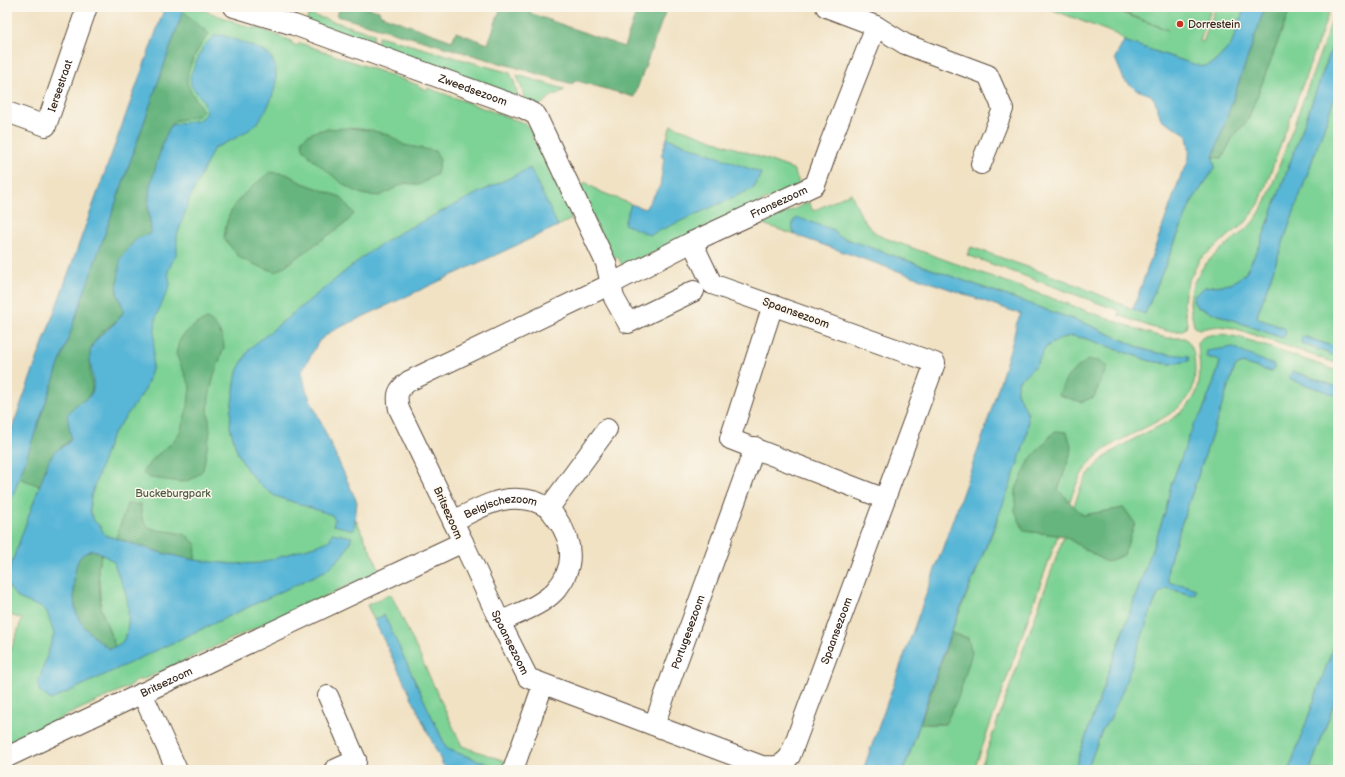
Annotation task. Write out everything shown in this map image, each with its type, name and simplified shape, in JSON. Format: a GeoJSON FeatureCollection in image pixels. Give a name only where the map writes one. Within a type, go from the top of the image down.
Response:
{"type":"FeatureCollection","features":[{"type":"Feature","properties":{"kind":"street","name":"Iersestraat"},"geometry":{"type":"LineString","coordinates":[[7,112],[46,126],[87,7]]}},
{"type":"Feature","properties":{"kind":"street","name":"Zweedsezoom"},"geometry":{"type":"LineString","coordinates":[[234,7],[294,25],[523,108],[536,115],[606,263],[611,284]]}},
{"type":"Feature","properties":{"kind":"street"},"geometry":{"type":"LineString","coordinates":[[826,7],[876,26],[905,44],[988,75],[1003,109],[982,164]]}},
{"type":"Feature","properties":{"kind":"street","name":"Fransezoom"},"geometry":{"type":"LineString","coordinates":[[611,284],[692,242],[815,185],[876,26]]}},
{"type":"Feature","properties":{"kind":"street","name":"Spaansezoom"},"geometry":{"type":"LineString","coordinates":[[463,542],[528,678],[543,685],[762,766],[776,767],[784,763],[790,756],[934,363],[712,284],[692,242]]}},
{"type":"Feature","properties":{"kind":"street"},"geometry":{"type":"LineString","coordinates":[[611,284],[614,298],[628,323],[694,291]]}},
{"type":"Feature","properties":{"kind":"street","name":"Britsezoom"},"geometry":{"type":"LineString","coordinates":[[7,757],[463,542],[399,409],[397,400],[401,387],[409,381],[611,284]]}},
{"type":"Feature","properties":{"kind":"street"},"geometry":{"type":"LineString","coordinates":[[773,305],[730,439],[755,447],[885,499]]}},
{"type":"Feature","properties":{"kind":"street","name":"Belgischezoom"},"geometry":{"type":"LineString","coordinates":[[549,508],[607,429]]}},
{"type":"Feature","properties":{"kind":"street","name":"Portugesezoom"},"geometry":{"type":"LineString","coordinates":[[654,725],[755,447]]}},
{"type":"Feature","properties":{"kind":"street","name":"Belgischezoom"},"geometry":{"type":"LineString","coordinates":[[453,521],[484,506],[501,500],[518,498],[534,501],[549,508],[563,528],[569,544],[571,560],[563,581],[554,592],[540,603],[500,622]]}},
{"type":"Feature","properties":{"kind":"street"},"geometry":{"type":"LineString","coordinates":[[513,770],[543,685]]}},
{"type":"Feature","properties":{"kind":"street"},"geometry":{"type":"LineString","coordinates":[[142,694],[178,770]]}},
{"type":"Feature","properties":{"kind":"street"},"geometry":{"type":"LineString","coordinates":[[328,696],[355,765],[334,770]]}},
{"type":"Feature","properties":{"kind":"green space","name":"Buckeburgpark"},"geometry":{"type":"Polygon","coordinates":[[[175,7],[195,7],[254,29],[255,27],[292,41],[291,43],[297,46],[300,43],[418,85],[426,90],[428,88],[524,123],[531,129],[532,137],[535,143],[536,142],[572,219],[558,226],[557,224],[318,329],[291,370],[349,505],[382,575],[367,577],[140,681],[139,679],[133,682],[134,684],[7,743],[7,661],[22,619],[7,614],[7,494],[175,7]]]}},
{"type":"Feature","properties":{"kind":"green space"},"geometry":{"type":"Polygon","coordinates":[[[340,7],[364,7],[379,11],[381,15],[452,41],[456,32],[488,44],[501,7],[532,7],[530,13],[624,47],[638,7],[667,7],[634,97],[574,80],[573,84],[337,16],[340,7]]]}},
{"type":"Feature","properties":{"kind":"green space"},"geometry":{"type":"Polygon","coordinates":[[[1045,7],[1106,7],[1168,30],[1110,7],[1212,7],[1200,41],[1203,42],[1216,7],[1245,7],[1231,45],[1215,62],[1202,67],[1124,41],[1118,35],[1045,7]]]}},
{"type":"Feature","properties":{"kind":"green space"},"geometry":{"type":"Polygon","coordinates":[[[1265,7],[1291,7],[1248,120],[1233,137],[1222,158],[1213,157],[1265,7]]]}},
{"type":"Feature","properties":{"kind":"green space"},"geometry":{"type":"Polygon","coordinates":[[[1291,7],[1331,7],[1259,204],[1246,222],[1200,259],[1188,282],[1184,305],[1187,324],[1186,328],[1181,331],[1168,331],[1151,327],[1118,315],[1120,311],[967,255],[971,247],[1067,281],[1145,314],[1192,201],[1215,168],[1213,157],[1222,158],[1233,137],[1248,120],[1291,7]]]}},
{"type":"Feature","properties":{"kind":"green space"},"geometry":{"type":"Polygon","coordinates":[[[1337,7],[1338,31],[1260,245],[1245,274],[1231,284],[1205,287],[1197,307],[1282,338],[1284,328],[1259,319],[1257,316],[1338,88],[1338,348],[1303,336],[1301,343],[1338,357],[1338,364],[1234,328],[1219,326],[1199,329],[1194,327],[1190,309],[1192,290],[1196,278],[1202,269],[1209,260],[1255,220],[1266,202],[1337,7]]]}},
{"type":"Feature","properties":{"kind":"green space"},"geometry":{"type":"Polygon","coordinates":[[[183,11],[209,34],[193,58],[187,80],[188,86],[203,111],[197,116],[174,121],[163,142],[148,208],[151,230],[149,234],[136,239],[117,293],[124,310],[122,315],[99,334],[97,338],[90,365],[91,392],[83,401],[75,406],[70,429],[71,438],[56,451],[49,460],[40,486],[19,478],[183,11]]]}},
{"type":"Feature","properties":{"kind":"green space"},"geometry":{"type":"Polygon","coordinates":[[[309,14],[374,34],[372,42],[359,38],[352,41],[305,25],[309,14]]]}},
{"type":"Feature","properties":{"kind":"green space"},"geometry":{"type":"Polygon","coordinates":[[[379,36],[510,73],[515,84],[519,101],[384,53],[380,45],[376,44],[379,36]]]}},
{"type":"Feature","properties":{"kind":"green space"},"geometry":{"type":"Polygon","coordinates":[[[517,75],[564,89],[535,107],[525,103],[517,75]]]}},
{"type":"Feature","properties":{"kind":"green space"},"geometry":{"type":"Polygon","coordinates":[[[671,125],[793,169],[800,184],[623,267],[618,257],[612,260],[580,189],[585,182],[599,191],[631,204],[624,224],[754,188],[761,174],[667,138],[671,125]]]}},
{"type":"Feature","properties":{"kind":"green space"},"geometry":{"type":"Polygon","coordinates":[[[349,128],[370,130],[389,135],[404,145],[435,151],[440,160],[437,174],[419,185],[405,183],[380,196],[359,193],[343,184],[312,159],[303,148],[302,140],[312,133],[330,129],[349,128]]]}},
{"type":"Feature","properties":{"kind":"green space"},"geometry":{"type":"Polygon","coordinates":[[[270,172],[287,174],[300,182],[341,197],[354,214],[346,223],[276,272],[240,258],[224,239],[230,212],[235,204],[270,172]]]}},
{"type":"Feature","properties":{"kind":"green space"},"geometry":{"type":"Polygon","coordinates":[[[851,193],[862,218],[870,228],[882,237],[1151,334],[1167,338],[1185,338],[1191,345],[1193,352],[1195,369],[1194,384],[1191,393],[1184,403],[1161,419],[1120,440],[1098,455],[1084,470],[1070,501],[1058,490],[1072,449],[1024,531],[1058,535],[974,770],[904,770],[920,724],[945,724],[968,638],[951,633],[996,524],[1028,413],[1017,394],[1017,385],[1019,380],[1037,364],[1046,347],[1061,338],[1072,336],[1084,338],[1150,361],[1170,364],[1188,361],[1145,350],[1089,325],[838,236],[834,230],[794,220],[793,231],[795,235],[763,224],[809,202],[813,211],[851,193]]]}},
{"type":"Feature","properties":{"kind":"green space"},"geometry":{"type":"Polygon","coordinates":[[[207,319],[214,324],[219,331],[223,340],[224,348],[214,375],[209,397],[208,407],[210,432],[203,470],[194,478],[183,482],[150,478],[142,472],[156,456],[172,443],[180,432],[188,406],[190,386],[176,354],[179,342],[184,334],[191,328],[207,319]]]}},
{"type":"Feature","properties":{"kind":"green space"},"geometry":{"type":"Polygon","coordinates":[[[1222,334],[1242,338],[1338,371],[1338,387],[1292,371],[1290,379],[1338,396],[1338,634],[1289,770],[1087,770],[1103,728],[1110,719],[1159,593],[1166,588],[1191,595],[1195,590],[1184,585],[1170,583],[1168,580],[1168,568],[1172,552],[1235,367],[1242,363],[1272,372],[1233,347],[1210,359],[1218,359],[1220,362],[1217,373],[1202,413],[1194,424],[1171,485],[1166,510],[1074,770],[980,770],[1064,536],[1106,562],[1124,508],[1083,515],[1074,506],[1084,481],[1094,468],[1113,451],[1169,421],[1189,405],[1198,388],[1200,369],[1199,341],[1207,336],[1222,334]]]}},
{"type":"Feature","properties":{"kind":"green space"},"geometry":{"type":"Polygon","coordinates":[[[1088,360],[1101,361],[1107,367],[1094,397],[1081,402],[1059,395],[1070,374],[1088,360]]]}},
{"type":"Feature","properties":{"kind":"green space"},"geometry":{"type":"Polygon","coordinates":[[[1055,431],[1067,432],[1072,449],[1058,490],[1083,515],[1124,508],[1135,523],[1124,555],[1106,562],[1064,536],[1024,531],[1015,511],[1016,489],[1030,459],[1055,431]]]}},
{"type":"Feature","properties":{"kind":"green space"},"geometry":{"type":"Polygon","coordinates":[[[127,504],[141,504],[141,514],[144,521],[153,529],[175,532],[188,537],[196,544],[195,560],[162,553],[116,538],[127,504]]]}},
{"type":"Feature","properties":{"kind":"green space"},"geometry":{"type":"Polygon","coordinates":[[[91,550],[102,554],[98,567],[101,609],[115,646],[110,649],[85,628],[79,619],[75,607],[75,571],[81,556],[91,550]]]}},
{"type":"Feature","properties":{"kind":"green space"},"geometry":{"type":"Polygon","coordinates":[[[391,594],[462,746],[505,761],[502,770],[492,770],[493,766],[447,749],[384,616],[374,620],[367,605],[391,594]]]}},
{"type":"Feature","properties":{"kind":"green space"},"geometry":{"type":"Polygon","coordinates":[[[951,633],[968,638],[972,653],[958,698],[945,724],[920,724],[951,633]]]}},
{"type":"Feature","properties":{"kind":"green space"},"geometry":{"type":"Polygon","coordinates":[[[1338,693],[1338,770],[1310,770],[1338,693]]]}},
{"type":"Feature","properties":{"kind":"water"},"geometry":{"type":"Polygon","coordinates":[[[165,7],[176,7],[183,11],[7,513],[7,442],[165,7]]]}},
{"type":"Feature","properties":{"kind":"water"},"geometry":{"type":"Polygon","coordinates":[[[1245,7],[1265,7],[1213,157],[1215,168],[1192,201],[1145,314],[1133,309],[1181,175],[1187,164],[1189,146],[1186,134],[1161,119],[1155,101],[1151,95],[1137,90],[1124,80],[1115,58],[1124,41],[1202,67],[1215,62],[1231,45],[1245,7]]]}},
{"type":"Feature","properties":{"kind":"water"},"geometry":{"type":"Polygon","coordinates":[[[1338,31],[1338,88],[1257,316],[1259,319],[1284,328],[1286,331],[1285,336],[1282,338],[1197,307],[1193,301],[1194,296],[1205,287],[1231,284],[1245,274],[1260,245],[1338,31]]]}},
{"type":"Feature","properties":{"kind":"water"},"geometry":{"type":"Polygon","coordinates":[[[222,35],[255,47],[270,56],[274,64],[276,74],[273,95],[263,115],[257,123],[241,135],[214,148],[190,198],[177,236],[177,252],[168,271],[170,285],[156,317],[152,370],[145,390],[111,437],[91,496],[90,511],[94,521],[100,526],[104,534],[108,536],[162,553],[195,560],[232,564],[260,563],[324,543],[330,540],[332,533],[352,537],[341,556],[325,571],[51,700],[39,691],[38,683],[54,634],[47,612],[42,608],[18,598],[10,589],[8,584],[10,567],[49,460],[55,451],[67,444],[71,438],[67,415],[74,407],[88,398],[92,393],[93,385],[90,351],[92,346],[100,336],[118,320],[124,310],[117,293],[120,259],[136,239],[149,234],[151,230],[148,208],[150,186],[163,142],[171,125],[199,120],[207,113],[203,100],[191,86],[190,76],[203,47],[214,36],[222,35]],[[91,550],[84,554],[80,557],[77,564],[74,580],[75,607],[79,619],[85,628],[110,649],[121,643],[124,639],[128,626],[127,603],[125,591],[114,562],[97,551],[91,550]]]}},
{"type":"Feature","properties":{"kind":"water"},"geometry":{"type":"Polygon","coordinates":[[[667,138],[761,173],[754,188],[650,235],[624,224],[631,204],[645,209],[660,186],[664,158],[661,156],[667,138]]]}},
{"type":"Feature","properties":{"kind":"water"},"geometry":{"type":"Polygon","coordinates":[[[530,168],[558,226],[332,331],[319,341],[302,371],[306,390],[357,502],[354,530],[333,525],[335,520],[332,515],[275,496],[260,485],[247,470],[237,452],[230,427],[231,409],[237,371],[250,348],[368,253],[397,234],[530,168]]]}},
{"type":"Feature","properties":{"kind":"water"},"geometry":{"type":"Polygon","coordinates":[[[799,218],[834,230],[838,236],[1089,325],[1145,350],[1188,356],[1189,361],[1170,364],[1150,361],[1084,338],[1072,336],[1061,338],[1046,347],[1037,364],[1019,380],[1017,385],[1017,394],[1028,417],[1023,448],[1003,504],[951,632],[904,770],[863,770],[984,433],[1013,340],[1017,322],[1021,314],[795,235],[793,224],[794,220],[799,218]]]}},
{"type":"Feature","properties":{"kind":"water"},"geometry":{"type":"Polygon","coordinates":[[[1302,336],[1338,348],[1338,357],[1301,343],[1302,336]]]}},
{"type":"Feature","properties":{"kind":"water"},"geometry":{"type":"Polygon","coordinates":[[[1233,347],[1274,365],[1274,370],[1272,372],[1242,363],[1235,367],[1172,552],[1168,568],[1168,580],[1170,583],[1196,589],[1195,594],[1191,595],[1167,588],[1159,593],[1122,692],[1110,719],[1103,728],[1087,770],[1074,770],[1166,510],[1171,485],[1194,424],[1202,413],[1217,373],[1220,362],[1217,359],[1206,357],[1207,351],[1233,347]]]}},
{"type":"Feature","properties":{"kind":"water"},"geometry":{"type":"Polygon","coordinates":[[[1292,371],[1338,387],[1338,396],[1289,379],[1292,371]]]}},
{"type":"Feature","properties":{"kind":"water"},"geometry":{"type":"Polygon","coordinates":[[[384,615],[447,749],[493,766],[492,770],[459,770],[443,765],[374,620],[384,615]]]}},
{"type":"Feature","properties":{"kind":"water"},"geometry":{"type":"Polygon","coordinates":[[[1338,634],[1338,693],[1310,770],[1289,770],[1338,634]]]}},
{"type":"Feature","properties":{"kind":"place","name":"Dorrestein"},"geometry":{"type":"Point","coordinates":[1180,24]}}]}
